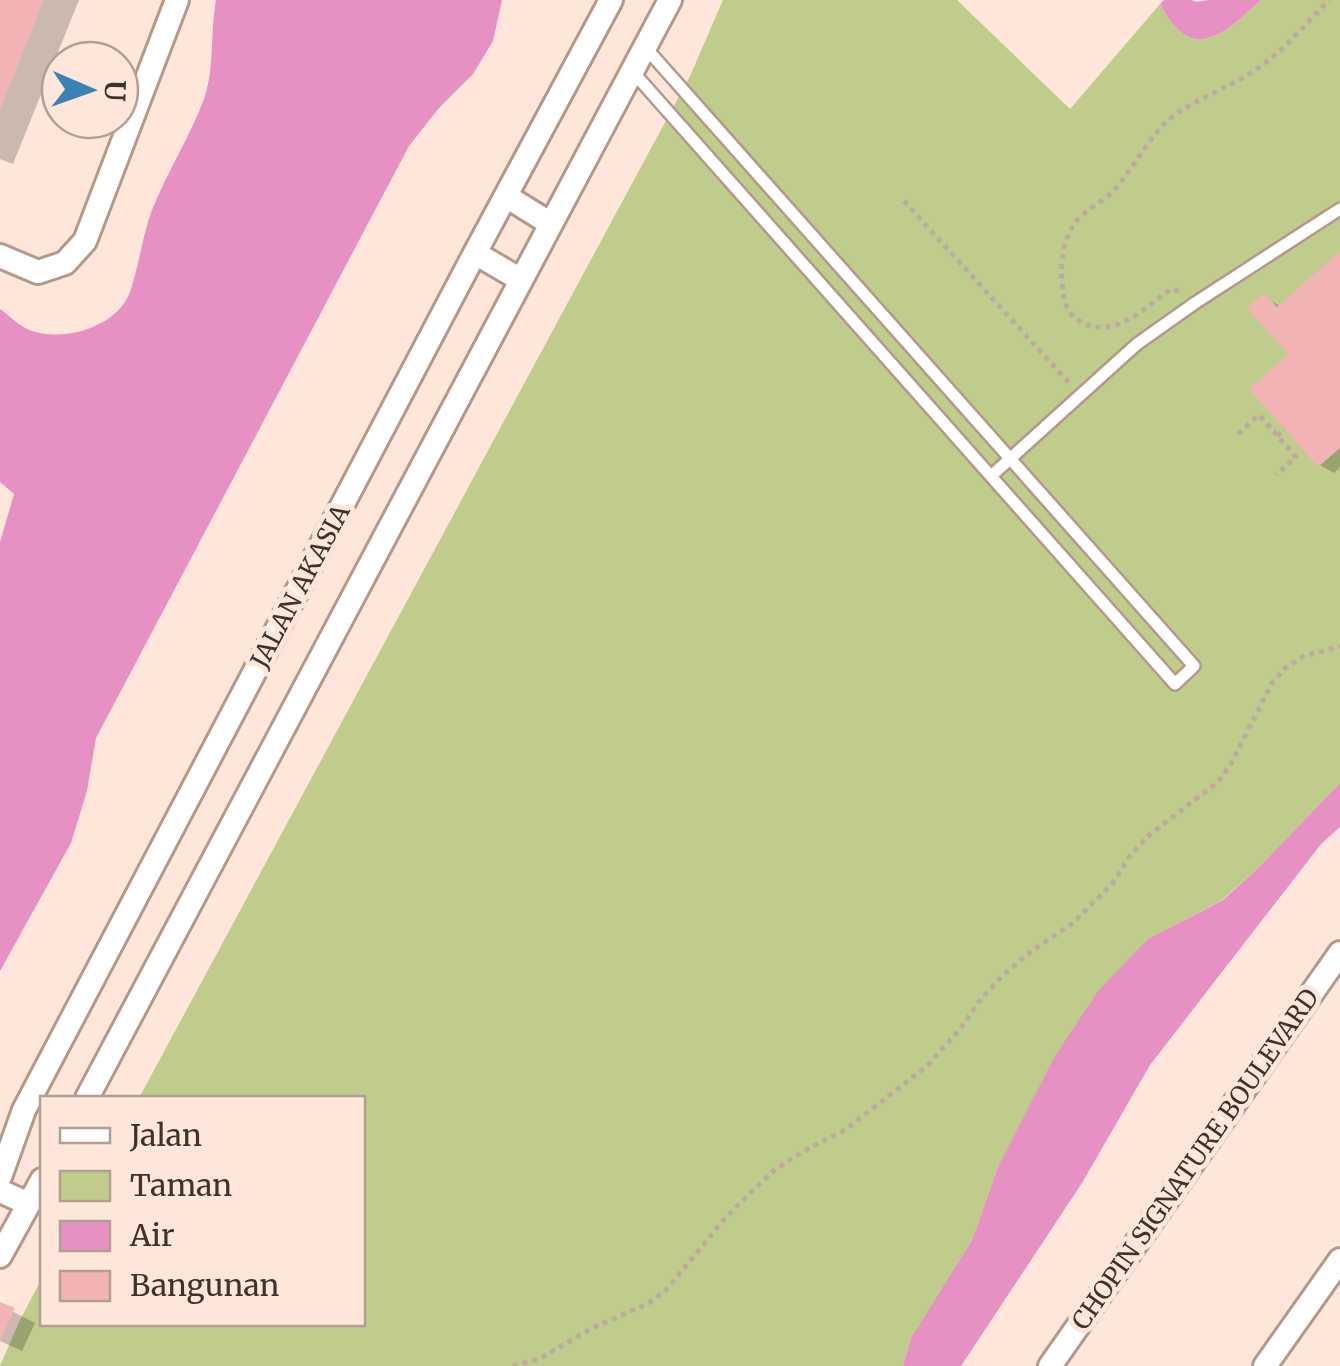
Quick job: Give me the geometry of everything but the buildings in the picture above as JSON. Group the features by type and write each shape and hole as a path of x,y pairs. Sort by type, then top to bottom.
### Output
{"street":[{"path":"0,256 38,272 64,263 85,241 177,0"},
{"name":"JALAN AKASIA","path":"0,1177 24,1110 611,0"},
{"name":"JALAN AKASIA","path":"88,1096 670,0"},
{"path":"506,196 551,224"},
{"path":"475,252 521,280"},
{"name":"CHOPIN SIGNATURE BOULEVARD","path":"1050,1366 1340,953"},
{"path":"2,1248 40,1184"},
{"path":"0,1190 29,1204"},
{"path":"1265,1366 1340,1260"}],"lane":[{"path":"632,71 1175,684 1194,666 645,47"},
{"path":"990,476 1137,344 1340,209"}],"path":[{"path":"1195,303 1184,292 1171,289 1128,320 1111,327 1094,328 1079,322 1066,307 1062,285 1063,250 1073,226 1112,192 1173,116 1259,68 1329,0"},
{"path":"904,201 1080,395"},
{"path":"1238,434 1259,415 1296,457 1276,475"},
{"path":"1277,436 1285,429"},
{"path":"514,1366 540,1358 590,1329 649,1303 666,1290 726,1217 773,1171 844,1130 927,1066 1002,976 1073,923 1113,883 1148,836 1218,782 1284,668 1304,656 1340,646"}],"green space":[{"path":"723,0 957,0 1070,109 1160,4 1172,23 1196,39 1221,33 1261,0 1340,0 1340,783 1222,900 1149,939 998,1167 972,1240 913,1337 903,1366 0,1366 40,1282 40,1326 365,1326 365,1096 140,1096 690,76"}],"water":[{"path":"216,0 502,0 493,41 473,74 409,146 96,738 87,791 71,843 0,971 0,542 14,494 0,482 0,309 28,329 59,334 102,323 123,304 130,292 152,210 204,99 210,75"},
{"path":"1164,0 1261,0 1221,33 1196,39 1172,23 1160,4"},
{"path":"1340,783 1340,827 1321,844 1150,1065 1082,1183 961,1366 903,1366 912,1337 972,1240 998,1167 1055,1056 1098,991 1148,939 1223,900"}]}
